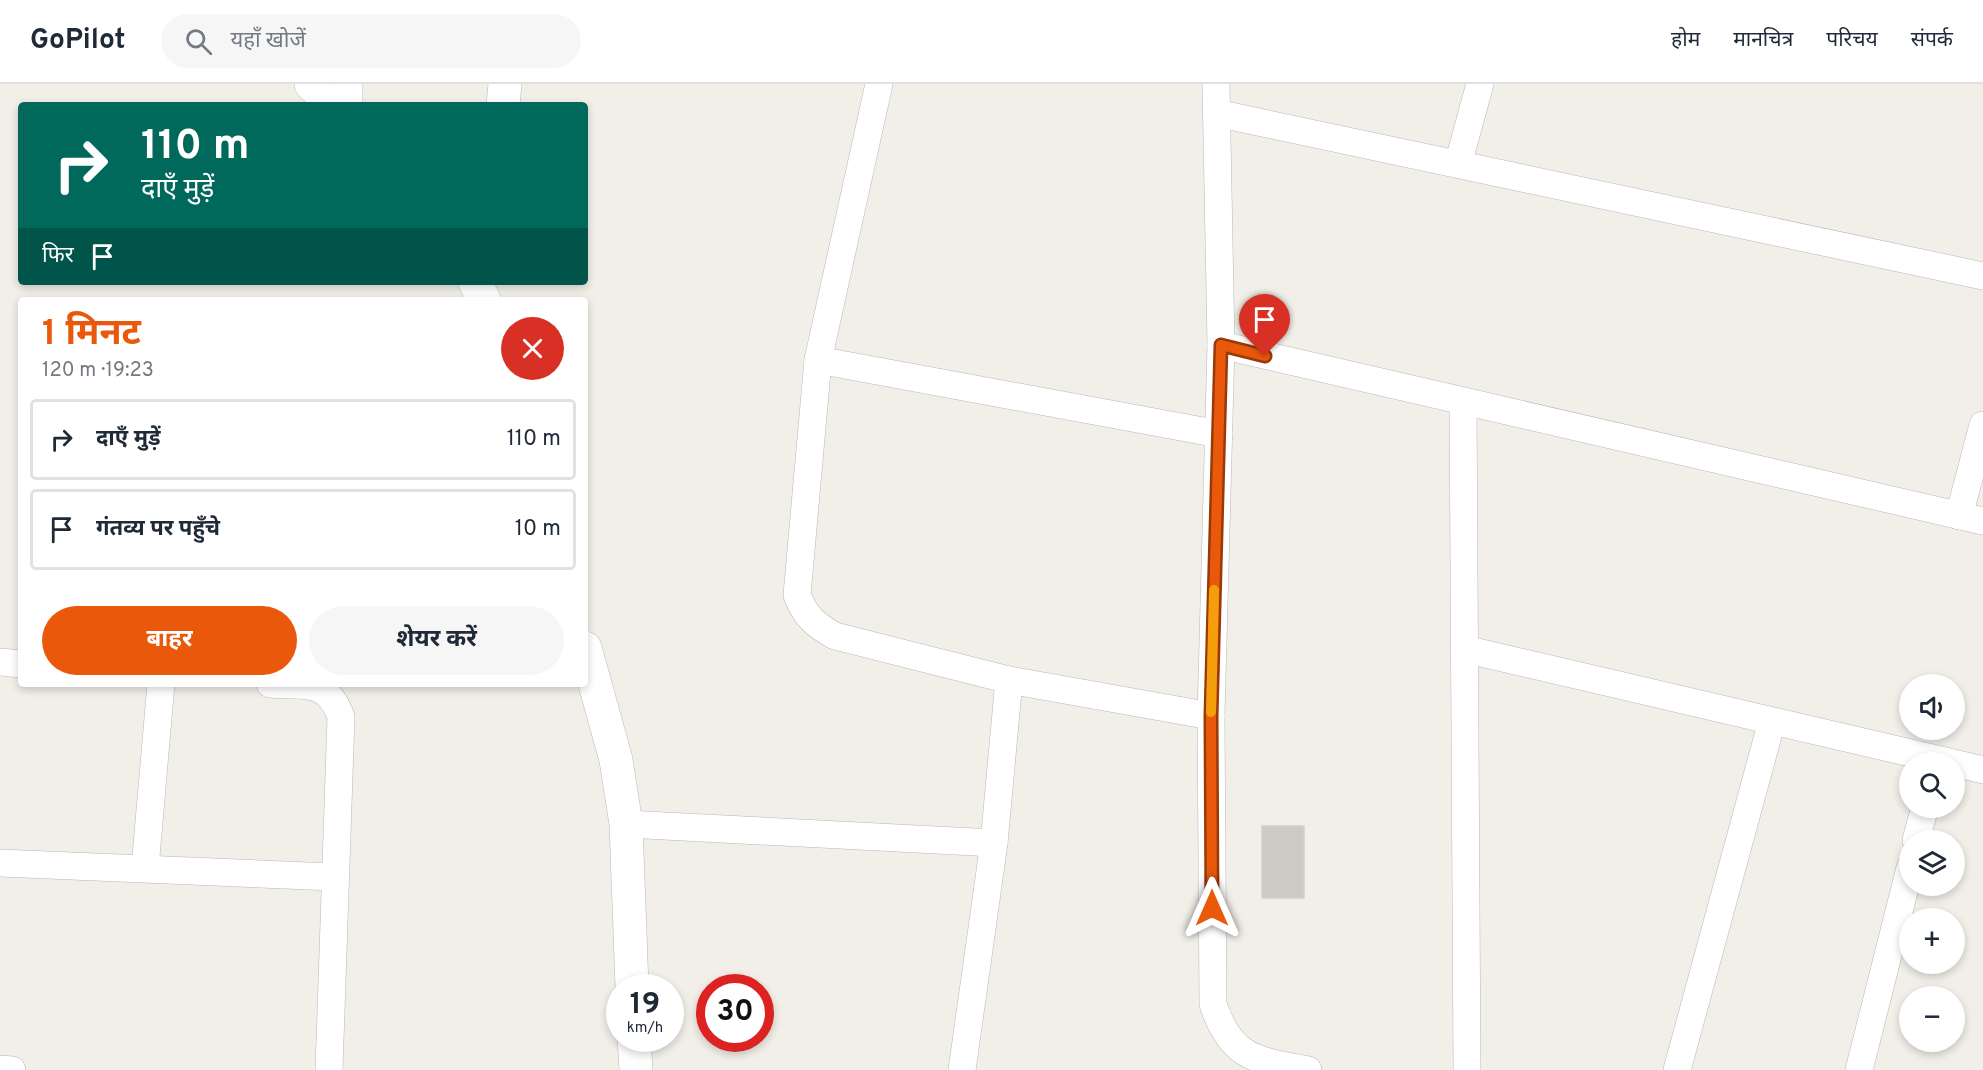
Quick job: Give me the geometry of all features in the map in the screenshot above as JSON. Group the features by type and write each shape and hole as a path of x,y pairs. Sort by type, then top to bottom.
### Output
{"street":[{"path":"311,84 330,102"},
{"path":"349,84 349,102"},
{"path":"503,102 505,84"},
{"path":"879,84 818,360 797,595 804,613 817,627 835,636 1009,680 1211,716"},
{"path":"1216,84 1221,345 1211,716 1213,1004 1220,1026 1245,1054 1308,1070"},
{"path":"1458,164 1480,84"},
{"path":"1216,113 1983,276"},
{"path":"1221,345 1971,518 1983,425"},
{"path":"818,360 1219,434"},
{"path":"1463,401 1467,1070"},
{"path":"1464,649 1902,752"},
{"path":"588,659 616,760 626,824 632,974"},
{"path":"0,662 18,664"},
{"path":"962,1070 994,843 1009,680"},
{"path":"146,868 161,687"},
{"path":"317,687 335,700 341,717 329,1070"},
{"path":"1677,1070 1772,721"},
{"path":"1965,766 1983,770"},
{"path":"626,824 994,843"},
{"path":"0,863 334,877"},
{"path":"1859,1070 1903,896"},
{"path":"635,1052 636,1070"},
{"path":"0,1069 12,1070"}],"building":[{"path":"1262,826 1304,826 1304,898 1262,898"}],"slow traffic":[{"path":"1211,712 1214,590"}],"route":[{"path":"1212,908 1211,716 1221,345 1265,356"}]}
